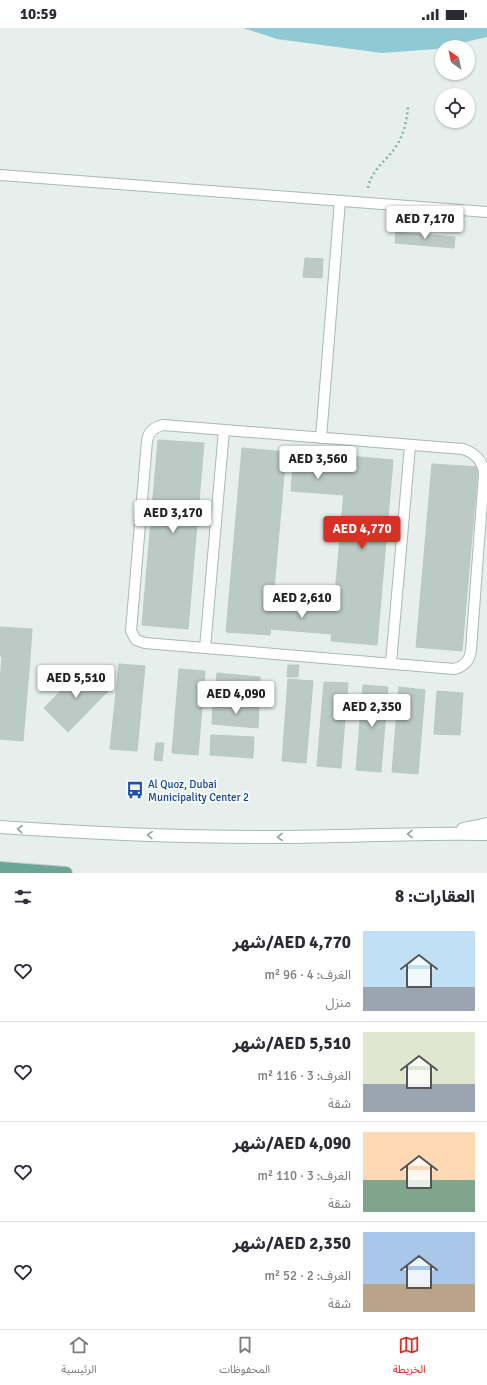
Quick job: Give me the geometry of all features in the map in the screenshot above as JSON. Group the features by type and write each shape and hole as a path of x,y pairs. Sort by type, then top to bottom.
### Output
{"main road":[{"path":"449,833 487,824"},
{"path":"0,827 84,833 262,837 449,833 487,834"},
{"path":"0,868 66,873"}],"lane":[{"path":"0,175 487,212"},
{"path":"321,438 340,201"},
{"path":"163,425 224,430 410,446 463,449 478,458 484,468 471,650 469,658 463,666 454,669 205,648 140,642 136,640 131,631 146,441 150,432 163,425"},
{"path":"205,648 224,430"},
{"path":"391,663 410,446"}],"path":[{"path":"367,203 369,183 377,167 396,146 403,134 407,120 408,107"}],"water":[{"path":"243,28 487,28 487,37 474,40 435,40 435,49 382,53 277,39"}],"building":[{"path":"396,232 455,237 454,248 395,243"},
{"path":"305,258 323,259 322,278 303,277"},
{"path":"158,440 204,443 188,629 142,625"},
{"path":"242,448 286,452 270,635 226,632"},
{"path":"347,456 393,460 377,645 331,641"},
{"path":"432,464 478,467 462,651 416,647"},
{"path":"293,466 346,470 344,495 291,491"},
{"path":"273,604 334,609 332,634 271,629"},
{"path":"0,627 32,629 30,658 0,656"},
{"path":"2,656 30,658 23,741 0,739 0,682"},
{"path":"119,664 145,666 137,751 110,749"},
{"path":"288,665 299,665 298,677 287,677"},
{"path":"85,666 109,690 68,732 44,708"},
{"path":"179,669 205,671 198,755 172,753"},
{"path":"217,673 260,677 258,698 215,694"},
{"path":"288,679 313,681 306,763 282,761"},
{"path":"324,682 348,683 341,768 317,766"},
{"path":"363,685 388,687 381,772 356,770"},
{"path":"399,687 425,690 418,774 392,772"},
{"path":"437,691 463,693 460,735 434,734"},
{"path":"213,703 259,706 258,728 212,724"},
{"path":"211,735 254,737 253,758 210,755"},
{"path":"156,743 164,743 162,761 154,760"}],"place":[{"name":"Al Quoz, Dubai Municipality Center 2","path":"135,790"}]}
